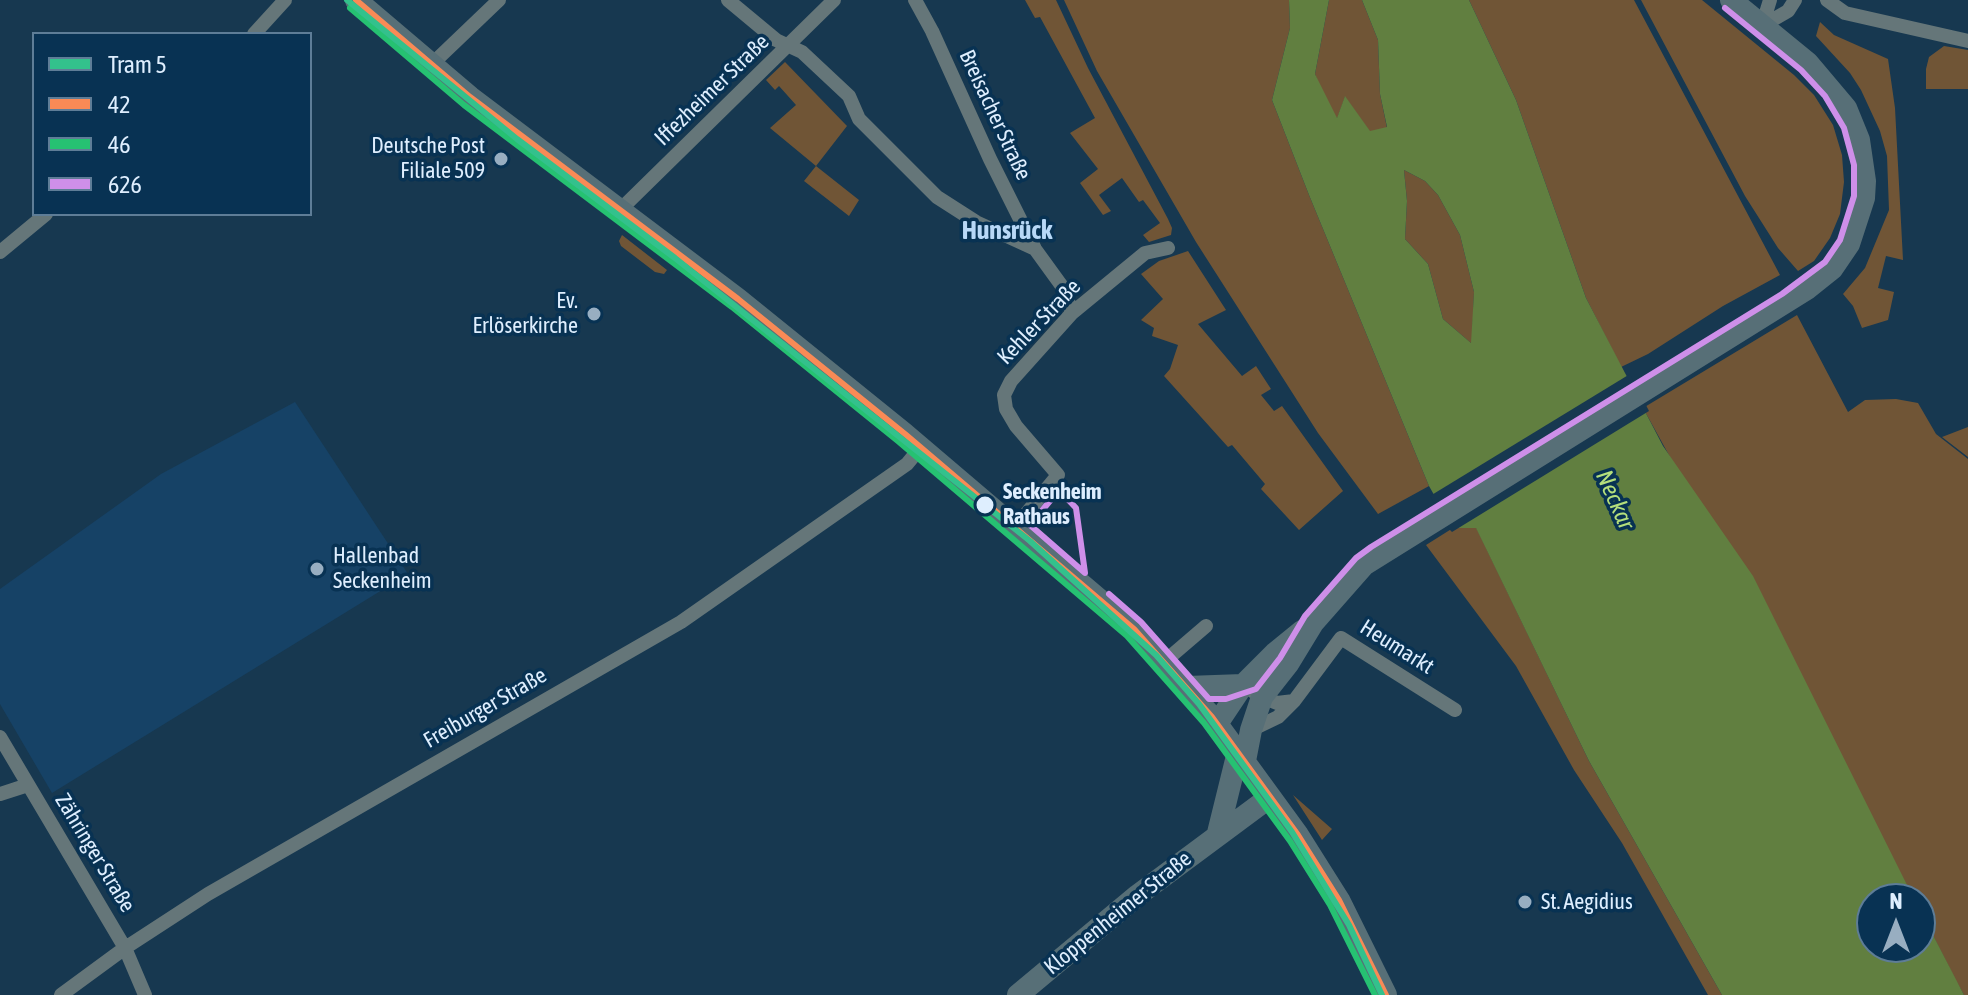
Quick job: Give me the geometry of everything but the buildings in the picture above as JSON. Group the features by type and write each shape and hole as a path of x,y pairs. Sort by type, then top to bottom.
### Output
{"main road":[{"path":"356,0 512,130 738,299 1016,526 1134,629 1187,687 1270,797 1339,900 1386,995"},
{"path":"1211,717 1252,691 1275,653 1313,623 1364,565 1377,555 1788,302 1832,269 1849,244 1864,198 1864,164 1853,124 1833,90 1808,63 1731,0"},
{"path":"1187,687 1252,691"},
{"path":"1218,833 1251,730 1252,691"},
{"name":"Kloppenheimer Straße","path":"1018,995 1138,895 1270,797"}],"street":[{"path":"256,32 285,0"},
{"path":"431,65 499,0"},
{"path":"728,0 776,40 802,52 849,96 859,119 937,197 976,222 1035,249"},
{"name":"Iffezheimer Straße","path":"620,210 834,0"},
{"name":"Breisacher Straße","path":"915,0 1035,249 1064,289 1072,313"},
{"path":"1762,26 1770,0"},
{"path":"1762,26 1788,11 1795,0"},
{"path":"1827,0 1845,13 1968,41"},
{"path":"0,252 44,216"},
{"name":"Kehler Straße","path":"1016,526 1058,475 1016,426 1006,409 1004,395 1011,381 1072,313 1145,253 1168,248"},
{"name":"Freiburger Straße","path":"61,995 125,948 208,894 681,622 907,464 921,447"},
{"path":"1164,662 1206,626"},
{"name":"Heumarkt","path":"1251,730 1278,717 1294,701 1341,638 1455,710"},
{"path":"1252,691 1277,703 1294,701"},
{"name":"Zähringer Straße","path":"0,737 125,948 145,995"},
{"path":"0,794 28,785"}],"shaded area":[{"path":"1025,0 1056,0 1088,68 1168,219 1171,235 1149,242 1143,235 1160,223 1143,200 1139,202 1122,178 1099,195 1111,211 1103,215 1080,183 1098,169 1070,133 1095,118 1040,17 1035,18"},
{"path":"1064,0 1289,0 1290,28 1272,100 1429,486 1378,514 1318,433 1196,242 1097,71"},
{"path":"1329,0 1362,0 1378,40 1380,94 1387,128 1370,132 1345,97 1337,119 1323,96 1315,74"},
{"path":"1469,0 1634,0 1780,275 1621,367 1586,298 1516,100"},
{"path":"1641,0 1702,0 1794,75 1814,95 1833,125 1842,155 1844,182 1840,214 1830,238 1814,261 1798,271 1778,248 1745,196"},
{"path":"1820,22 1834,35 1888,59 1895,108 1903,260 1886,256 1878,288 1894,292 1888,320 1862,328 1853,306 1843,294 1865,268 1889,210 1887,156 1880,131 1861,90 1850,73 1816,36"},
{"path":"1944,46 1968,50 1968,89 1926,89 1929,57"},
{"path":"785,62 847,126 816,166 770,128 796,105 779,86 775,90 766,80"},
{"path":"816,166 859,200 849,216 804,181"},
{"path":"1404,170 1425,181 1438,195 1460,235 1474,292 1472,344 1443,319 1428,264 1405,239 1407,201"},
{"path":"622,235 667,270 664,274 655,272 621,246 619,241"},
{"path":"1188,251 1226,310 1198,324 1242,376 1256,366 1271,389 1261,395 1274,411 1282,406 1343,491 1299,530 1261,489 1265,484 1232,445 1228,447 1164,376 1170,369 1178,345 1152,336 1154,328 1141,320 1163,299 1141,274 1159,261"},
{"path":"1797,315 1848,412 1865,400 1896,399 1918,403 1936,434 1968,459 1968,995 1964,995 1936,942 1936,883 1905,883 1643,408"},
{"path":"295,402 408,574 52,793 0,704 0,589 161,474"},
{"path":"1968,427 1968,457 1942,437"},
{"path":"1476,527 1589,761 1722,995 1708,995 1516,666 1426,545 1453,528"},
{"path":"1293,795 1332,829 1322,840"}],"water":[{"name":"Neckar","path":"1289,0 1329,0 1315,74 1337,118 1345,96 1370,131 1387,127 1380,94 1378,40 1362,0 1469,0 1516,100 1586,298 1663,446 1753,576 1906,883 1856,883 1856,963 1936,963 1936,941 1964,995 1722,995 1589,761 1476,528 1453,528 1429,486 1272,100 1290,28","holes":["1404,170 1425,181 1438,195 1460,235 1474,292 1471,343 1443,319 1428,264 1405,239 1407,201"]}],"pier":[{"path":"1630,374 1649,411 1452,532 1450,530 1430,496"}],"tram line":[{"name":"5","path":"347,0 517,139 675,258 1030,541 1156,655 1199,704 1292,832 1349,925 1382,995"}],"transit line":[{"name":"42","path":"356,0 470,97 738,299 905,434 1134,629 1212,717 1298,835 1339,900 1386,995"},
{"name":"46","path":"350,8 464,105 732,307 899,442 1127,636 1204,723 1290,841 1330,905 1375,995"},
{"name":"626","path":"1109,594 1141,622 1209,699 1226,699 1256,689 1280,658 1305,616 1356,558 1782,294 1825,262 1840,240 1854,196 1854,165 1844,128 1825,96 1801,70 1725,8"},
{"name":"626","path":"1059,490 1076,508 1085,573 1030,525 1059,490"}],"place":[{"name":"Deutsche Post Filiale 509","path":"501,159"},
{"name":"Ev. Erlöserkirche","path":"594,314"},
{"name":"Seckenheim Rathaus","path":"985,505"},
{"name":"Hallenbad Seckenheim","path":"317,569"},
{"name":"St. Aegidius","path":"1525,902"}],"district":[{"name":"Hunsrück","path":"1007,231"}]}
